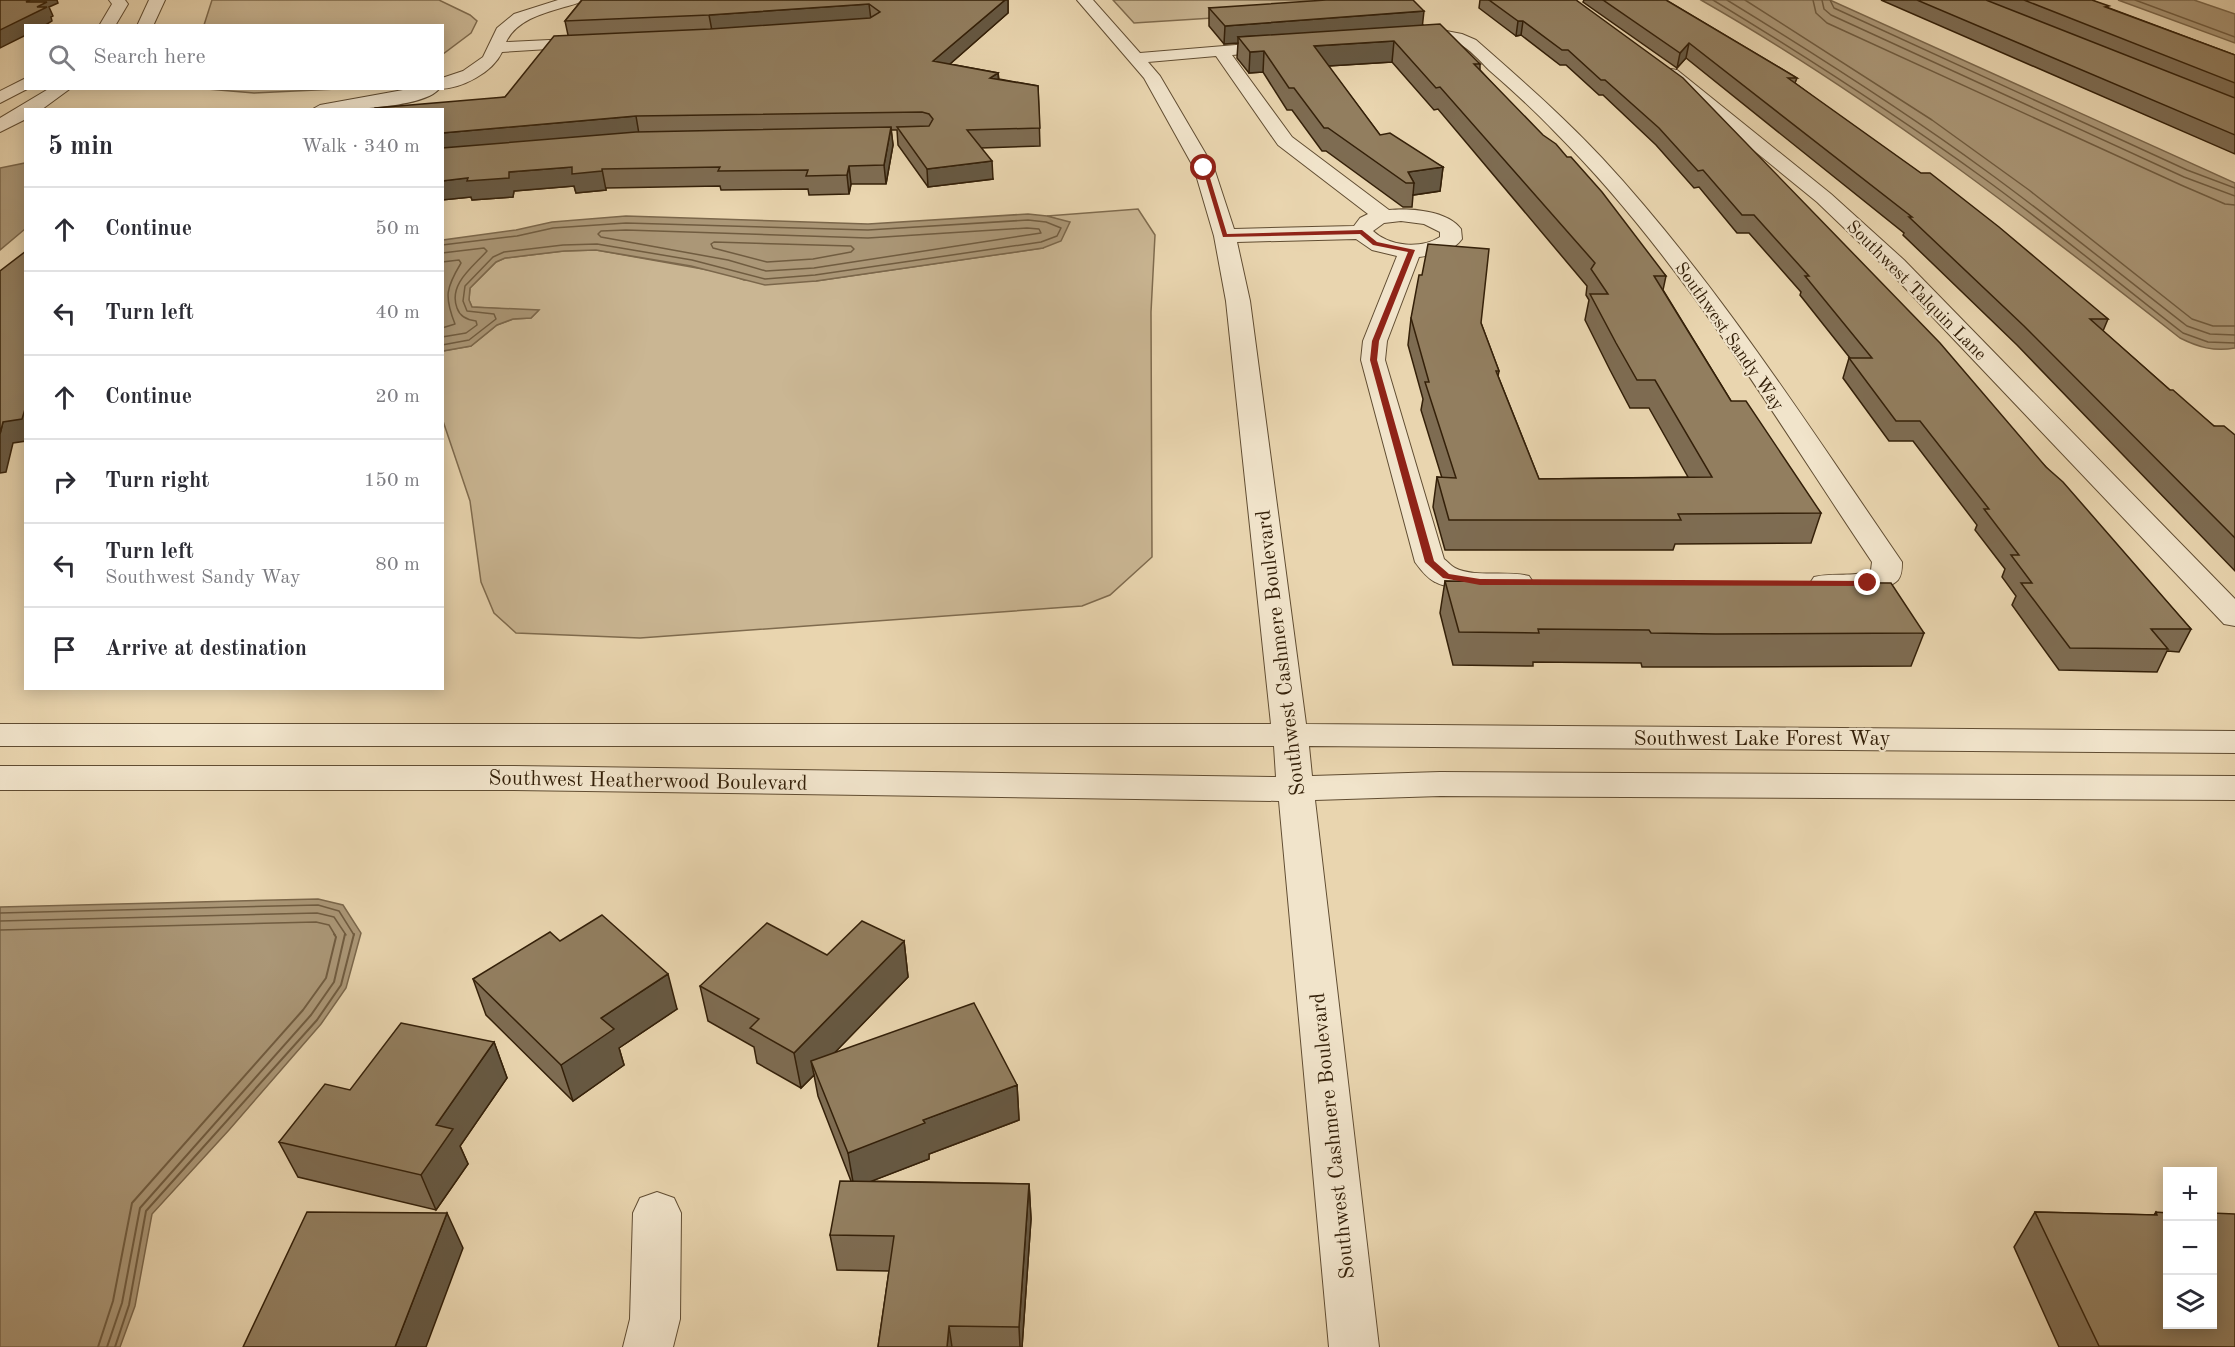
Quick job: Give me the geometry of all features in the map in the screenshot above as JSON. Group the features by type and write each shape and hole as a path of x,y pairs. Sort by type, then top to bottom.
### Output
{"street":[{"path":"108,24 120,4 117,0"},
{"path":"146,24 157,0"},
{"path":"444,83 469,75 489,60 503,31 520,17 573,0"},
{"name":"Southwest Cashmere Boulevard","path":"1085,0 1151,76 1204,168 1225,236 1238,301 1296,789 1354,1347"},
{"name":"Southwest Sandy Way","path":"1389,38 1442,35 1460,38 1470,43 1552,119 1610,178 1686,271 1887,562 1886,575 1868,583 1797,583"},
{"path":"496,46 604,42"},
{"path":"1136,57 1307,45"},
{"path":"1221,51 1285,141 1384,216"},
{"name":"Southwest Talquin Lane","path":"1654,61 1824,198 1896,265 2235,617"},
{"path":"0,98 24,84"},
{"path":"30,108 60,90"},
{"path":"333,108 410,96 426,90"},
{"path":"0,128 24,112"},
{"path":"0,128 24,128"},
{"path":"1401,215 1432,220 1442,224 1452,233 1451,239 1436,248 1412,250 1375,243 1366,238 1362,232 1363,226 1384,216 1401,215"},
{"path":"1225,236 1362,232"},
{"path":"1412,250 1376,341 1373,360 1430,562 1446,576 1480,582 1539,582"},
{"name":"Southwest Heatherwood Boulevard","path":"0,735 1290,735"},
{"name":"Southwest Lake Forest Way","path":"1290,735 2235,742"},
{"path":"1886,739 1911,753 1922,763 1929,777 1928,787"},
{"name":"Southwest Heatherwood Boulevard","path":"0,778 514,778 1296,789"},
{"path":"1296,789 1440,784 2235,788"},
{"path":"648,1347 655,1319 657,1213"}],"shaded area":[{"path":"212,0 439,0 470,15 477,21 471,33 444,53 444,24 204,24"},
{"path":"1113,0 1384,0 1213,18 1134,23"},
{"path":"219,90 316,90 254,93"},
{"path":"1138,209 1155,235 1151,312 1152,557 1110,595 1082,606 640,638 516,633 494,613 481,582 470,501 444,424 444,351 471,346 497,325 513,319 531,318 538,311 472,307 469,300 470,288 496,262 505,258 564,251 596,250 725,273 744,280 816,281 1043,248 1069,223 1047,216"}],"water":[{"path":"1701,0 1830,0 2235,183 2235,348 2206,348 2180,338 2006,203 1887,118 1764,37"},
{"path":"2118,0 2194,0 2235,14 2235,43"},
{"path":"24,163 24,230 0,250 0,168"},
{"path":"1028,214 1070,222 1061,241 1043,248 816,281 765,285 691,266 596,250 564,251 505,258 496,262 470,288 469,300 472,307 539,310 531,318 513,319 497,325 471,346 444,351 444,240 516,230 552,222 626,216 868,224"},
{"path":"318,899 343,905 361,933 346,988 321,1024 152,1214 135,1306 120,1347 0,1347 0,907"}],"building":[{"path":"0,0 47,2 37,7 47,7 0,30"},
{"path":"582,0 1005,0 933,61 998,73 990,78 1038,86 1040,128 967,130 992,161 927,169 897,127 929,126 933,119 929,114 922,112 636,116 444,133 444,108 375,108 505,97 554,36 710,29 870,18 880,12 869,4 709,15 565,21"},
{"path":"1326,0 1413,0 1424,11 1225,26 1209,8"},
{"path":"1489,0 1576,0 1683,78 1940,343 2046,467 2063,482 2191,629 2151,629 2168,649 2070,648 2021,583 2032,583 2011,555 2019,555 1984,509 1989,509 1920,421 1896,421 1849,358 1872,358 1805,276 1809,276 1754,215 1742,215 1703,170 1698,171 1659,128 1605,80 1601,80 1568,50 1562,50 1523,21 1518,21"},
{"path":"1603,0 1666,0 1797,78 1788,78 1921,173 1930,173 1999,227 2108,319 2090,319 2214,426 2224,426 2235,435 2235,538 2024,326 1909,217 1912,217 1689,43 1680,53"},
{"path":"1917,0 1986,0 2235,98 2235,135"},
{"path":"2024,0 2092,0 2109,6 2105,7 2235,55 2235,83"},
{"path":"1440,24 1480,64 1474,64 1543,135 1556,144 1567,157 1571,157 1602,192 1666,276 1654,276 1731,401 1746,401 1821,513 1678,514 1681,520 1449,520 1437,477 1456,478 1425,382 1429,382 1411,318 1419,275 1422,275 1428,244 1489,249 1481,323 1499,371 1496,371 1539,479 1712,477 1655,380 1637,380 1616,343 1590,294 1608,294 1591,269 1595,263 1440,87 1436,88 1394,41 1314,46 1380,135 1390,133 1443,167 1408,172 1414,183 1406,183 1328,128 1324,128 1294,88 1289,88 1264,51 1250,52 1238,37"},
{"path":"891,127 884,165 849,166 847,175 806,176 808,170 718,171 720,167 602,169 602,171 572,174 572,167 509,172 509,178 444,181 444,148 636,132"},
{"path":"24,253 24,412 22,419 3,422 0,434 0,271"},
{"path":"1445,581 1891,583 1924,633 1716,634 1651,633 1649,630 1538,629 1539,633 1459,632"},
{"path":"602,915 668,974 601,1018 614,1029 561,1065 473,979 550,932 560,941"},
{"path":"862,921 904,941 794,1053 750,1028 759,1019 700,986 767,923 827,955"},
{"path":"974,1003 1017,1085 923,1120 925,1123 848,1153 811,1061"},
{"path":"401,1023 494,1042 436,1125 453,1129 421,1175 279,1142 325,1084 350,1090"},
{"path":"840,1181 1029,1184 1019,1327 949,1326 947,1347 878,1347 894,1236 830,1235"},
{"path":"307,1212 447,1213 395,1347 243,1347"},
{"path":"2035,1212 2157,1215 2156,1212 2163,1213 2163,1329 2217,1329 2217,1213 2235,1214 2235,1347 2099,1346"}],"route":[{"path":"1204,168 1225,236 1362,232 1366,238 1388,248 1412,250 1376,341 1373,360 1430,562 1446,576 1480,582 1868,583"}]}
